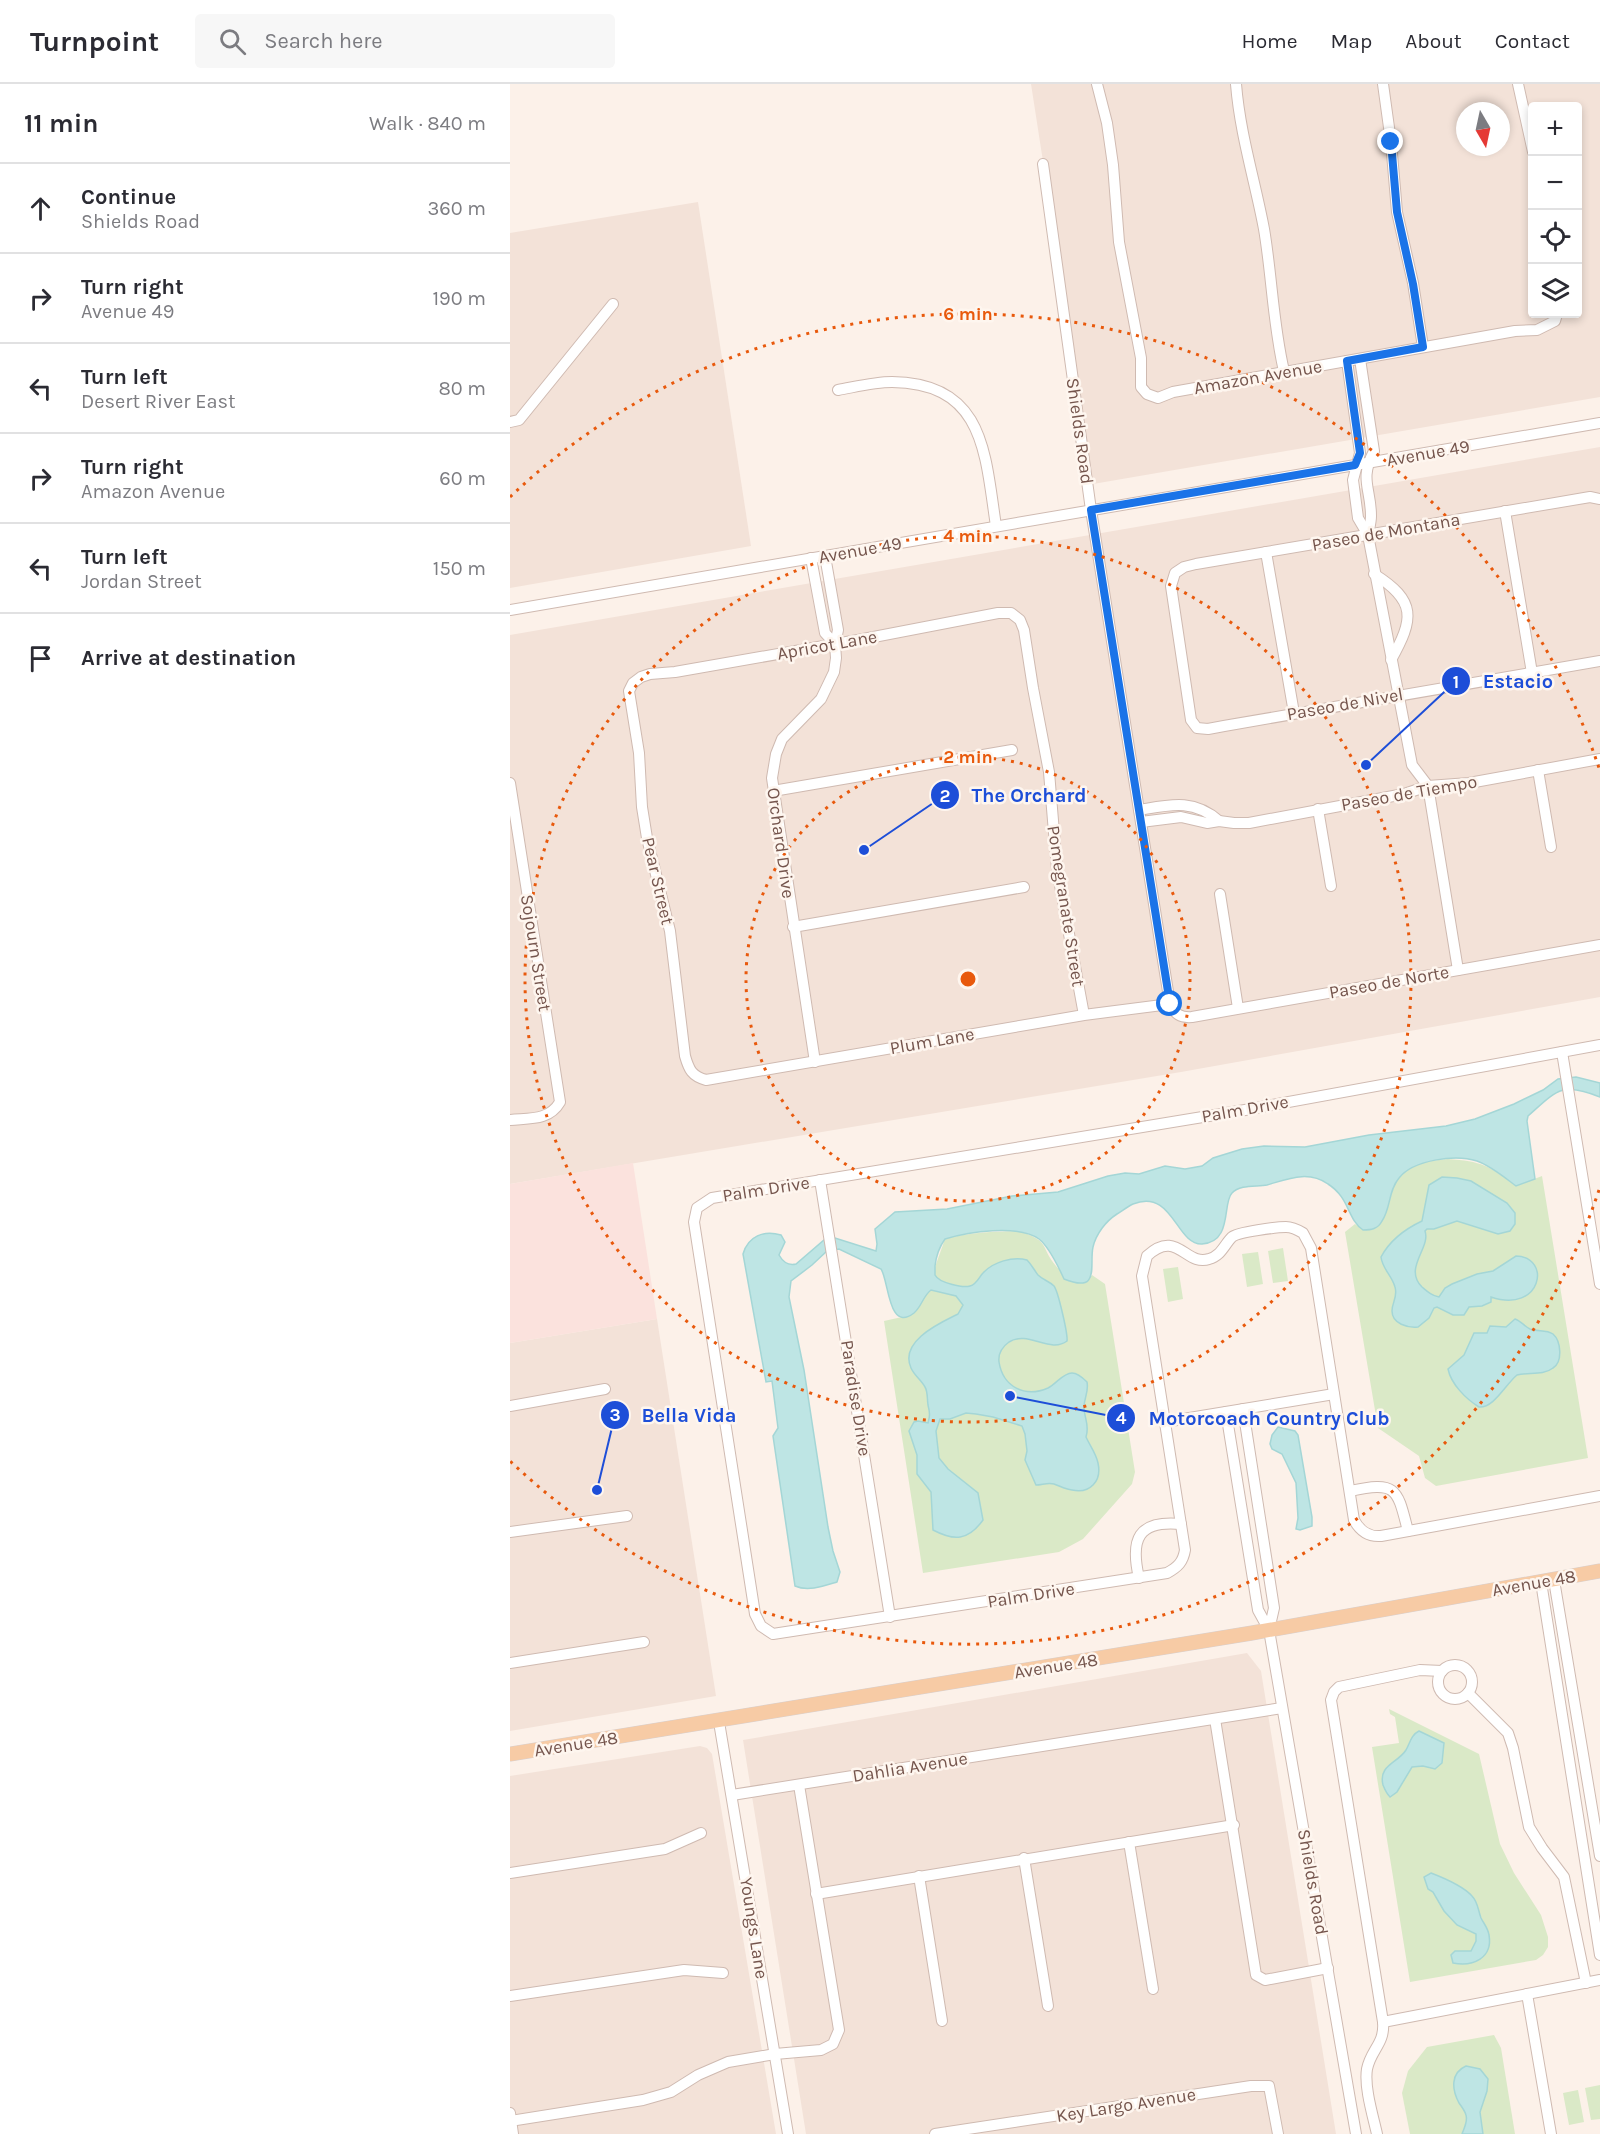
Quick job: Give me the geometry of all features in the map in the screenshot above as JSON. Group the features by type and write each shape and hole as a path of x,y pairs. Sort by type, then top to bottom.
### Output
{"main road":[{"name":"Avenue 48","path":"510,1754 719,1722 1269,1630 1600,1571"}],"street":[{"name":"Amazon Avenue","path":"1097,84 1107,123 1119,242 1141,358 1141,387 1147,394 1158,398 1173,392 1284,371 1537,330 1555,321 1556,318"},
{"path":"1236,84 1244,140 1263,225 1284,371"},
{"path":"1383,84 1397,212 1413,284 1423,347"},
{"path":"1518,84 1528,129"},
{"name":"Shields Road","path":"1043,164 1091,510 1170,1004 1178,1016"},
{"path":"514,421 613,304"},
{"path":"1360,359 1374,451 1368,463 1365,480 1371,516 1368,535 1374,574 1412,765 1428,786 1458,970"},
{"path":"1347,361 1360,453 1355,465 1353,480 1358,518 1368,535"},
{"path":"838,390 890,382 927,385 955,400 971,419 984,447 996,526"},
{"name":"Avenue 49","path":"510,610 1600,423"},
{"name":"Paseo de Montana","path":"1197,728 1191,720 1172,595 1174,573 1190,566 1505,511 1590,497 1600,500"},
{"path":"1505,511 1532,673"},
{"path":"1266,552 1294,713"},
{"name":"Orchard Drive","path":"815,1062 772,791 773,767 782,739 821,699 831,682 838,630 825,556"},
{"path":"811,558 825,633 835,644"},
{"path":"1374,574 1399,591 1406,610 1406,632 1391,660"},
{"name":"Apricot Lane","path":"633,683 650,674 675,672 835,644 998,613 1011,613 1020,620"},
{"name":"Pomegranate Street","path":"1020,620 1024,630 1047,761 1057,869 1084,1015"},
{"name":"Paseo de Nivel","path":"1197,728 1208,729 1600,661"},
{"name":"Pear Street","path":"633,683 629,692 639,753 642,807 647,838 672,941 685,1056 688,1069 695,1077"},
{"path":"772,791 1012,750"},
{"name":"Paseo de Tiempo","path":"1139,810 1173,804 1185,805 1204,810 1219,820 1249,823 1404,794 1428,786 1469,783 1600,759"},
{"path":"1538,770 1551,847"},
{"name":"Sojourn Street","path":"510,783 513,826 560,1102 555,1111 545,1116 510,1120"},
{"path":"1318,809 1331,885"},
{"name":"Paseo de Tiempo","path":"1141,822 1181,817 1207,823 1219,820"},
{"path":"793,927 1024,887"},
{"path":"1220,894 1238,1008"},
{"name":"Paseo de Norte","path":"1178,1016 1192,1017 1600,945"},
{"name":"Plum Lane","path":"695,1077 706,1080 1084,1015 1170,1004"},
{"name":"Palm Drive","path":"1600,1045 1245,1110 712,1198 697,1208 694,1222 755,1614 761,1626 773,1634 1139,1578 1167,1573 1180,1565 1185,1550 1142,1276 1143,1264 1153,1250 1170,1246 1179,1248 1196,1260 1208,1260 1222,1252 1237,1234 1287,1227 1303,1233 1311,1248 1354,1520 1362,1530 1375,1536 1600,1496"},
{"path":"1562,1052 1600,1284"},
{"name":"Paradise Drive","path":"820,1180 890,1617"},
{"path":"510,1406 605,1389"},
{"path":"1165,1422 1335,1394"},
{"name":"Shields Road","path":"1243,1409 1274,1608 1269,1630"},
{"name":"Shields Road","path":"1226,1412 1258,1610 1269,1630 1356,2134"},
{"path":"1350,1491 1382,1486 1393,1491 1401,1502 1408,1531"},
{"path":"510,1532 627,1516"},
{"path":"1139,1578 1135,1551 1142,1532 1158,1524 1181,1524"},
{"path":"1547,1581 1600,1856"},
{"path":"1547,1581 1600,1955"},
{"path":"510,1663 644,1642"},
{"path":"1377,2134 1366,2078 1371,2057 1384,2034 1383,2022 1331,1700 1334,1692 1340,1687 1420,1670 1442,1671 1451,1665 1462,1666 1466,1669 1472,1678 1471,1689 1458,1699 1452,1699 1442,1693 1438,1682 1442,1671"},
{"path":"1468,1693 1508,1733 1529,1827 1564,1877 1586,1983"},
{"name":"Dahlia Avenue","path":"732,1795 1282,1708"},
{"path":"1215,1719 1234,1825 1256,1975 1265,1980 1328,1968"},
{"name":"Youngs Lane","path":"719,1722 788,2134"},
{"path":"513,2134 510,2118 658,2096 671,2092 728,2062 821,2050 833,2043 838,2030 799,1785"},
{"path":"816,1893 1234,1825"},
{"path":"510,1873 664,1849 678,1845 701,1833"},
{"path":"1129,1842 1152,1989"},
{"path":"1024,1858 1048,2006"},
{"path":"919,1876 942,2021"},
{"path":"510,1996 684,1970 723,1973"},
{"path":"1383,2022 1600,1980"},
{"path":"1527,1994 1551,2134"},
{"name":"Key Largo Avenue","path":"935,2134 1251,2086 1269,2086 1278,2134"}],"shaded area":[{"path":"1031,84 1600,84 1600,397 1093,484"},
{"path":"698,202 751,546 510,588 510,233"},
{"path":"1600,447 1600,997 1181,1072 510,1184 510,635"},
{"path":"633,1163 657,1319 510,1343 510,1184"},
{"path":"657,1319 716,1696 510,1731 510,1343"},
{"path":"1247,1653 1261,1671 1336,2134 806,2134 743,1740"},
{"path":"700,1746 707,1748 712,1754 776,2134 514,2134 510,2108 510,1776"}],"green space":[{"path":"1448,1159 1469,1161 1485,1166 1516,1186 1542,1176 1588,1458 1436,1486 1425,1478 1419,1456 1378,1428 1345,1232 1355,1224 1366,1229 1374,1229 1380,1224 1395,1184 1405,1171 1422,1163"},
{"path":"1019,1231 1040,1241 1056,1266 1062,1271 1087,1281 1092,1275 1105,1284 1135,1472 1132,1484 1083,1539 1059,1552 923,1573 884,1321 911,1315 935,1275 935,1267 945,1239 972,1234"},
{"path":"1283,1248 1288,1281 1273,1283 1268,1251"},
{"path":"1258,1252 1263,1284 1247,1287 1242,1254"},
{"path":"1178,1267 1183,1299 1168,1302 1163,1269"},
{"path":"1389,1709 1479,1754 1500,1844 1514,1873 1541,1915 1548,1937 1548,1947 1536,1960 1410,1982 1372,1747 1399,1743 1395,1717 1390,1714"},
{"path":"1494,2035 1501,2048 1515,2134 1410,2134 1402,2093 1408,2071 1427,2047"},
{"path":"1600,2085 1600,2119 1591,2120 1585,2088"},
{"path":"1578,2090 1584,2122 1569,2125 1563,2093"}],"water":[{"path":"1576,1077 1600,1083 1600,1097 1577,1090 1560,1091 1528,1116 1535,1179 1516,1186 1487,1166 1468,1159 1435,1160 1424,1163 1405,1172 1399,1178 1393,1188 1385,1216 1378,1226 1371,1229 1363,1230 1358,1225 1341,1196 1328,1184 1313,1177 1298,1177 1235,1190 1229,1198 1225,1222 1218,1237 1212,1242 1202,1244 1193,1242 1186,1236 1166,1210 1157,1204 1146,1201 1133,1204 1113,1217 1099,1233 1093,1247 1091,1275 1084,1283 1064,1279 1046,1247 1030,1234 993,1231 945,1239 937,1255 935,1275 946,1283 970,1286 992,1266 1010,1259 1022,1259 1027,1260 1038,1275 1054,1286 1067,1341 1053,1345 1024,1339 1009,1342 1002,1348 999,1356 1001,1371 1010,1384 1023,1391 1031,1392 1048,1388 1072,1373 1087,1382 1084,1407 1086,1437 1096,1456 1099,1469 1096,1481 1084,1490 1069,1490 1052,1483 1036,1485 1025,1460 1027,1451 1022,1426 993,1417 966,1413 950,1419 940,1419 936,1431 939,1458 948,1469 978,1493 983,1520 972,1532 960,1537 948,1536 933,1530 931,1492 917,1474 917,1455 909,1431 914,1422 928,1423 930,1414 926,1389 912,1371 909,1358 911,1349 923,1334 958,1314 963,1305 956,1296 931,1290 914,1313 905,1317 899,1316 894,1311 881,1269 839,1249 827,1251 791,1281 789,1297 804,1370 828,1527 840,1572 837,1582 832,1584 811,1588 795,1586 773,1436 778,1428 772,1381 766,1382 743,1254 753,1239 769,1233 781,1235 785,1242 779,1255 788,1264 796,1264 824,1240 835,1238 876,1251 875,1229 895,1212 947,1209 1012,1196 1058,1192 1108,1176 1125,1173 1139,1174 1165,1166 1185,1169 1202,1166 1213,1158 1242,1149 1264,1146 1305,1147 1369,1135 1446,1126 1475,1119 1514,1104 1543,1090 1558,1079"},
{"path":"1442,1177 1471,1181 1507,1203 1515,1213 1515,1224 1510,1231 1498,1234 1457,1221 1434,1229 1427,1229 1415,1273 1422,1287 1439,1297 1445,1288 1452,1284 1477,1274 1493,1271 1516,1256 1527,1259 1534,1265 1537,1274 1536,1283 1531,1292 1521,1298 1508,1300 1491,1297 1491,1302 1482,1306 1469,1307 1464,1315 1453,1315 1437,1307 1418,1327 1405,1326 1393,1315 1392,1308 1396,1291 1381,1257 1398,1236 1422,1221 1429,1185"},
{"path":"1515,1319 1530,1329 1553,1334 1559,1346 1558,1361 1553,1368 1545,1372 1517,1375 1490,1404 1479,1407 1460,1391 1448,1369 1464,1355 1474,1333 1487,1333 1490,1326 1506,1327"},
{"path":"1278,1427 1295,1431 1298,1435 1312,1517 1312,1526 1300,1530 1296,1529 1298,1518 1296,1483 1282,1454 1272,1449 1270,1444 1272,1435"},
{"path":"1419,1731 1444,1743 1442,1763 1435,1769 1423,1766 1412,1767 1397,1792 1390,1797 1383,1785 1383,1773 1403,1754 1412,1737"},
{"path":"1431,1873 1468,1892 1476,1901 1489,1935 1488,1950 1480,1959 1468,1964 1453,1963 1451,1955 1455,1951 1471,1951 1476,1941 1476,1934 1457,1925 1444,1911 1433,1892 1428,1889 1424,1877"},
{"path":"1466,2066 1480,2069 1488,2079 1487,2091 1480,2112 1483,2134 1462,2134 1466,2118 1457,2098 1454,2082 1457,2073"}],"place":[{"name":"Estacio","path":"1366,765"},
{"name":"The Orchard","path":"864,850"},
{"name":"Motorcoach Country Club","path":"1010,1396"},
{"name":"Bella Vida","path":"597,1490"}],"route":[{"path":"1170,1004 1091,510 1355,465 1360,453 1347,361 1423,347 1413,284 1397,212 1391,142"}]}
